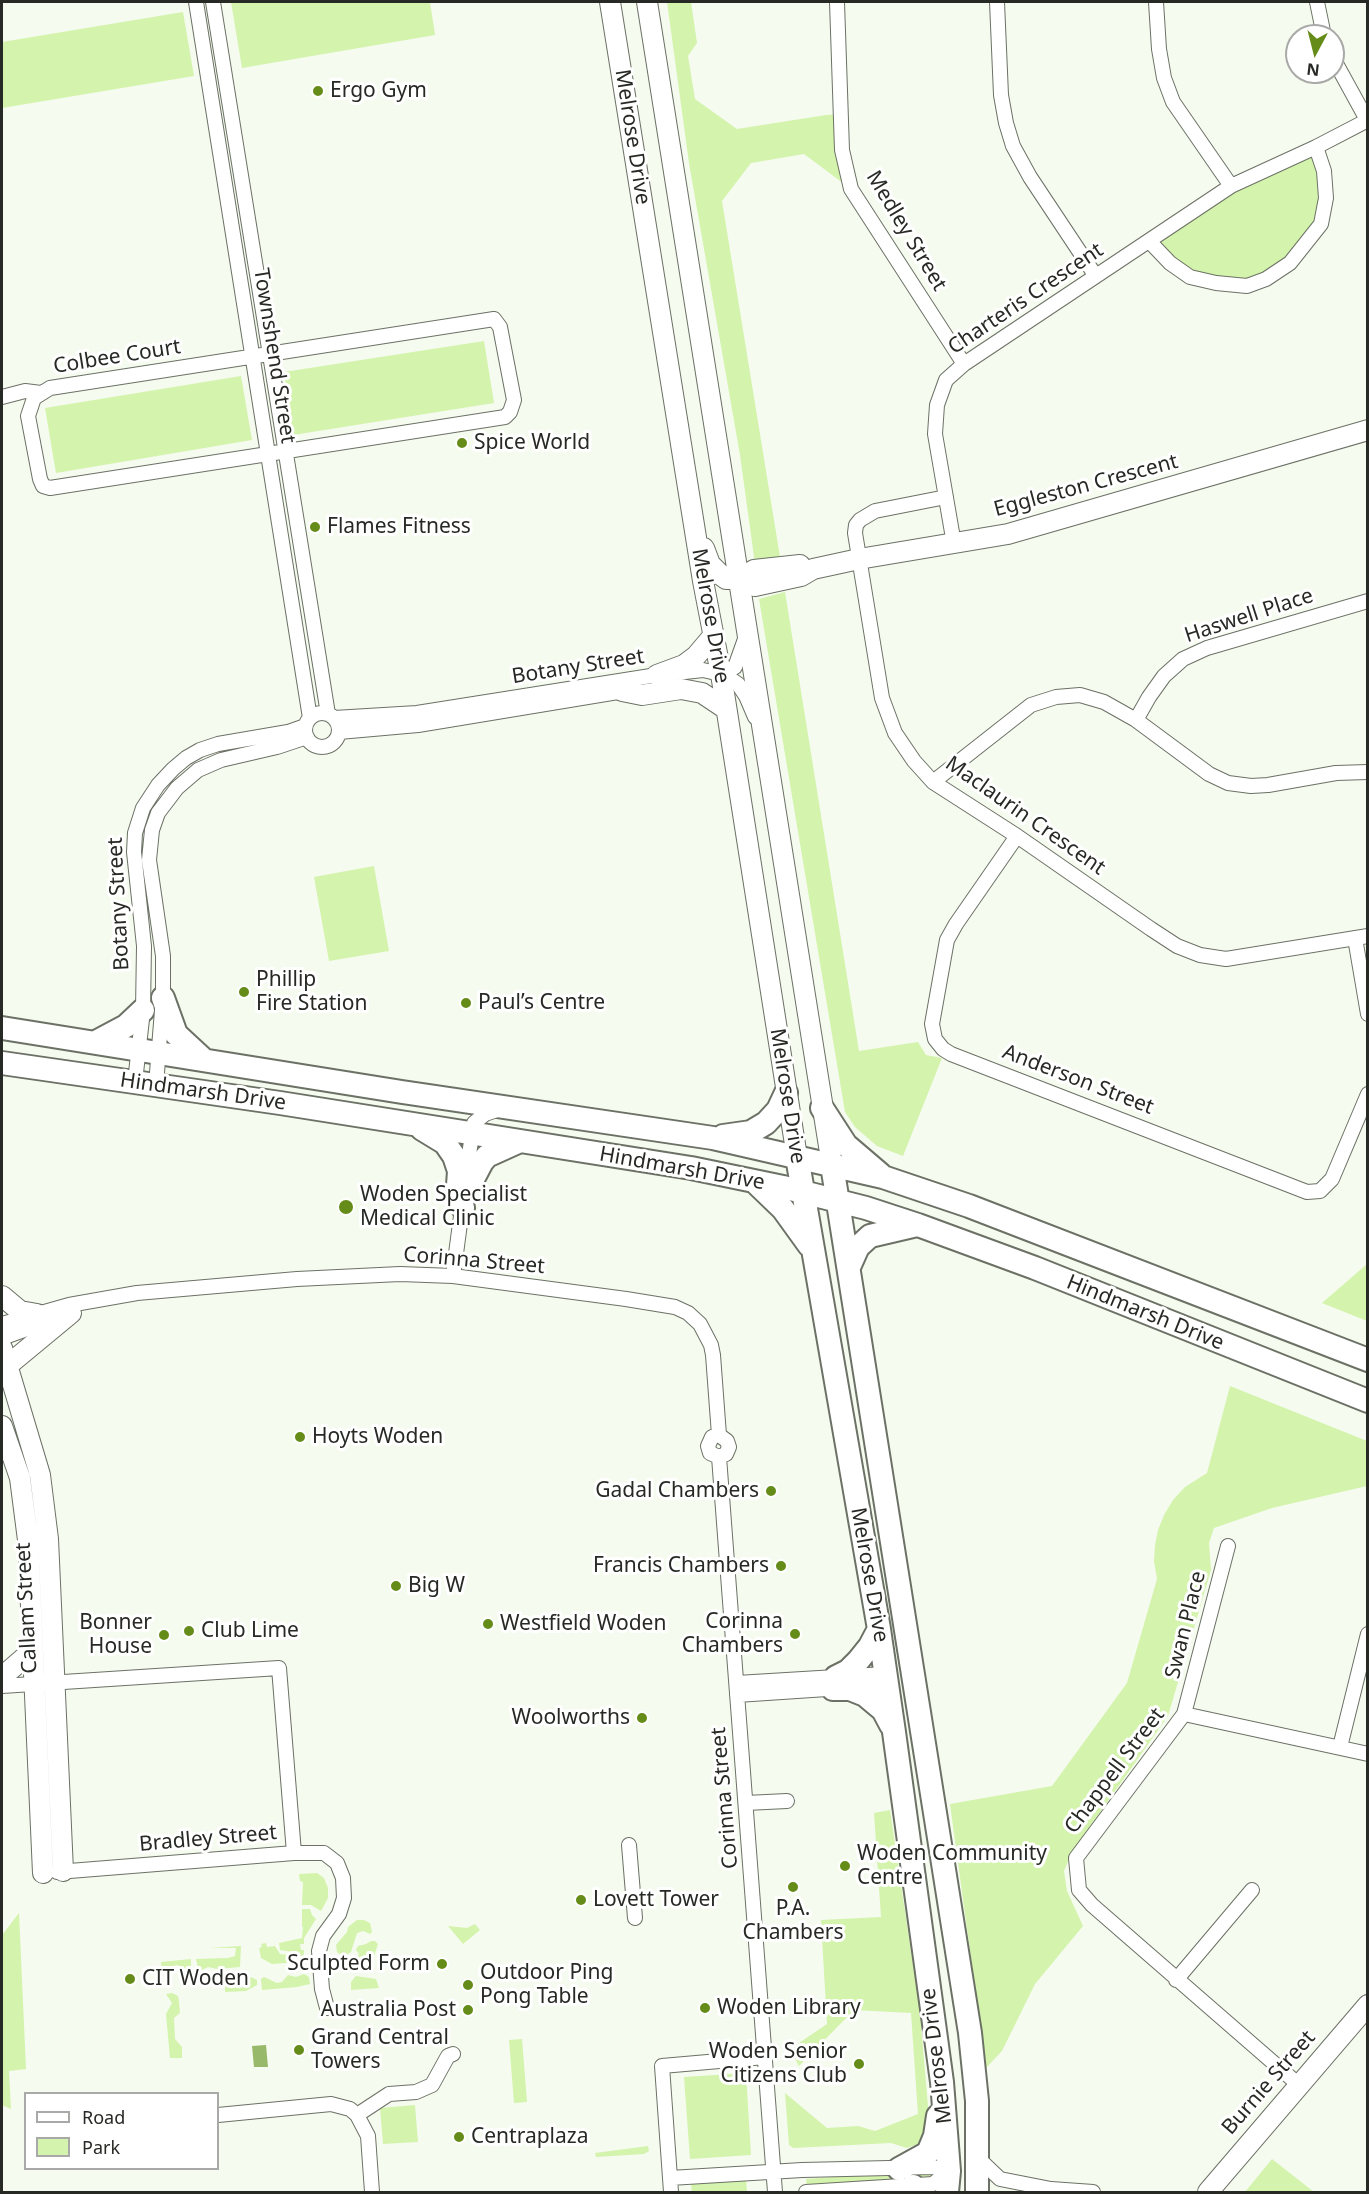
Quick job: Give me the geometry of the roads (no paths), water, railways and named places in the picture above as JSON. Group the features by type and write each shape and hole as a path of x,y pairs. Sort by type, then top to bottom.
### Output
{"main road":[{"name":"Melrose Drive","path":"610,2 726,709 786,1093 877,1621 942,2082 948,2182"},
{"name":"Melrose Drive","path":"647,2 733,579 747,629 912,1677 961,1968 974,2064 978,2158 977,2193"},
{"name":"Eggleston Crescent","path":"733,579 754,570 800,565 813,569 1008,534 1368,430"},
{"path":"695,529 702,540 710,564 733,579 717,589 709,614"},
{"path":"657,675 684,665 696,656 713,636"},
{"path":"622,691 642,695 681,689 702,693 726,709"},
{"path":"164,998 176,1034 203,1059"},
{"path":"96,1042 126,1026 143,1010"},
{"name":"Hindmarsh Drive","path":"2,1028 203,1059 474,1122 518,1142 691,1168 838,1201 918,1225 1035,1268 1362,1399"},
{"name":"Hindmarsh Drive","path":"2,1063 280,1103 416,1126 474,1122 507,1107 713,1137 883,1177 969,1206 1368,1360"},
{"path":"2,1070 43,1069"},
{"path":"713,1137 751,1132 766,1124 778,1110 786,1093"},
{"path":"822,1108 846,1145 883,1177"},
{"path":"416,1126 446,1143 454,1156 459,1171 458,1185 463,1208"},
{"path":"472,1180 487,1156 518,1142"},
{"path":"752,1180 783,1209 812,1249"},
{"path":"849,1267 858,1247 870,1236 918,1225"},
{"path":"2,1296 20,1311 37,1314"},
{"path":"4,1357 71,1313"},
{"name":"Callam Street","path":"4,1357 40,1475 48,1539 44,1683 43,1873"},
{"name":"Callam Street","path":"2,1426 20,1478 28,1540 33,1650 44,1683 63,1871"},
{"path":"868,1570 882,1578 897,1581"},
{"path":"894,1732 883,1710 865,1695 834,1683 858,1661 870,1646 877,1621 877,1602 883,1592 897,1581"},
{"path":"2,1677 33,1650"},
{"path":"886,1680 912,1677"},
{"name":"Burnie Street","path":"1208,2193 1368,2005"},
{"path":"910,2182 928,2153 935,2136 942,2082"},
{"path":"948,2182 963,2156 966,2139 977,2131"},
{"path":"948,2182 959,2178 967,2193"}],"street":[{"name":"Townshend Street","path":"196,2 268,454 308,727"},
{"name":"Townshend Street","path":"213,2 285,451 331,716"},
{"name":"Medley Street","path":"837,2 842,150 851,189 964,364"},
{"path":"997,2 1001,95 1013,146 1030,177 1095,275"},
{"path":"1156,2 1164,78 1173,102 1231,186"},
{"path":"1317,2 1322,24"},
{"path":"1345,80 1367,120"},
{"name":"Charteris Crescent","path":"954,543 935,435 937,405 946,380 964,364 1231,186 1316,147 1367,120"},
{"path":"1150,242 1170,264 1190,277 1216,283 1247,286 1266,279 1290,263 1321,224 1326,198 1324,171 1316,147"},
{"name":"Colbee Court","path":"494,319 500,327 514,400 510,412 505,417 50,488 43,486 28,416 31,404 41,393 50,388 252,357 494,319"},
{"path":"2,397 25,391 41,393"},
{"path":"2,397 12,398 22,406 28,416"},
{"name":"Maclaurin Crescent","path":"946,497 875,511 866,515 856,525 855,533 882,698 895,733 933,782 1017,836 1149,928 1178,946 1200,955 1226,959 1361,937"},
{"name":"Haswell Place","path":"1136,720 1164,676 1183,659 1206,648 1368,601"},
{"path":"720,674 735,667 741,654 747,629"},
{"name":"Botany Street","path":"331,716 417,713 657,675 703,670 720,674"},
{"path":"720,674 728,677 742,689 763,732"},
{"name":"Botany Street","path":"339,732 418,725 720,674"},
{"path":"933,782 1031,705 1056,697 1080,695 1104,702 1136,720 1209,774 1228,783 1251,786 1268,785 1336,773 1368,772"},
{"path":"318,713 331,716 338,725 339,732 333,742 324,746 314,744 308,727 318,713"},
{"name":"Botany Street","path":"146,1084 149,1051 164,998 163,957 149,860 152,830 158,813 177,788 198,770 220,760 277,747 308,727"},
{"name":"Botany Street","path":"146,1084 149,1051 143,1010 144,946 134,852 135,833 147,800 173,769 200,750 218,744 308,727"},
{"name":"Anderson Street","path":"1017,836 947,940 932,1023 935,1039 943,1049 1307,1192 1320,1191 1332,1179 1368,1094"},
{"path":"1361,937 1368,1014"},
{"path":"463,1208 472,1180 474,1122"},
{"path":"453,1276 474,1122"},
{"name":"Corinna Street","path":"2,1324 89,1302 137,1293 297,1279 400,1274 453,1276 675,1307 688,1313 700,1324 713,1355 719,1435 712,1437 708,1446 710,1453 719,1457 775,2193"},
{"name":"Corinna Street","path":"2,1338 71,1313 89,1302"},
{"name":"Swan Place","path":"1184,1714 1228,1546"},
{"path":"1340,1747 1368,1634"},
{"name":"Bradley Street","path":"43,1873 294,1853 279,1668 44,1683"},
{"path":"737,1689 886,1680"},
{"path":"2,1686 44,1683"},
{"name":"Chappell Street","path":"1299,2085 1092,1905 1079,1890 1076,1858 1184,1714 1368,1754"},
{"path":"746,1803 787,1801"},
{"path":"629,1845 635,1918"},
{"path":"294,1853 324,1853 337,1863 343,1878 344,1898 339,1914 323,1936 319,1952 322,1989 327,2008"},
{"path":"1176,1980 1252,1890"},
{"path":"357,2115 389,2094 416,2092 432,2085 448,2056 453,2054"},
{"path":"671,2193 662,2066 765,2057"},
{"path":"219,2115 331,2104 350,2109 357,2115 368,2136 372,2193"},
{"path":"978,2158 999,2179 1093,2193"},
{"path":"806,2193 910,2182 933,2167 948,2182"},
{"path":"670,2178 773,2172 933,2184 948,2182"},
{"path":"1020,2193 1051,2188"}],"place":[{"name":"Ergo Gym","path":"318,91"},
{"name":"Spice World","path":"462,443"},
{"name":"Flames Fitness","path":"315,527"},
{"name":"Phillip Fire Station","path":"244,992"},
{"name":"Paul’s Centre","path":"466,1003"},
{"name":"Woden Specialist Medical Clinic","path":"346,1207"},
{"name":"Hoyts Woden","path":"300,1437"},
{"name":"Gadal Chambers","path":"771,1491"},
{"name":"Francis Chambers","path":"781,1566"},
{"name":"Big W","path":"396,1586"},
{"name":"Westfield Woden","path":"488,1624"},
{"name":"Club Lime","path":"189,1631"},
{"name":"Corinna Chambers","path":"795,1634"},
{"name":"Bonner House","path":"164,1635"},
{"name":"Woolworths","path":"642,1718"},
{"name":"Woden Community Centre","path":"845,1866"},
{"name":"P.A. Chambers","path":"793,1887"},
{"name":"Lovett Tower","path":"581,1900"},
{"name":"Sculpted Form","path":"442,1964"},
{"name":"CIT Woden","path":"130,1979"},
{"name":"Outdoor Ping Pong Table","path":"468,1985"},
{"name":"Woden Library","path":"705,2008"},
{"name":"Australia Post","path":"468,2010"},
{"name":"Grand Central Towers","path":"299,2050"},
{"name":"Woden Senior Citizens Club","path":"859,2064"},
{"name":"Centraplaza","path":"459,2137"}]}
